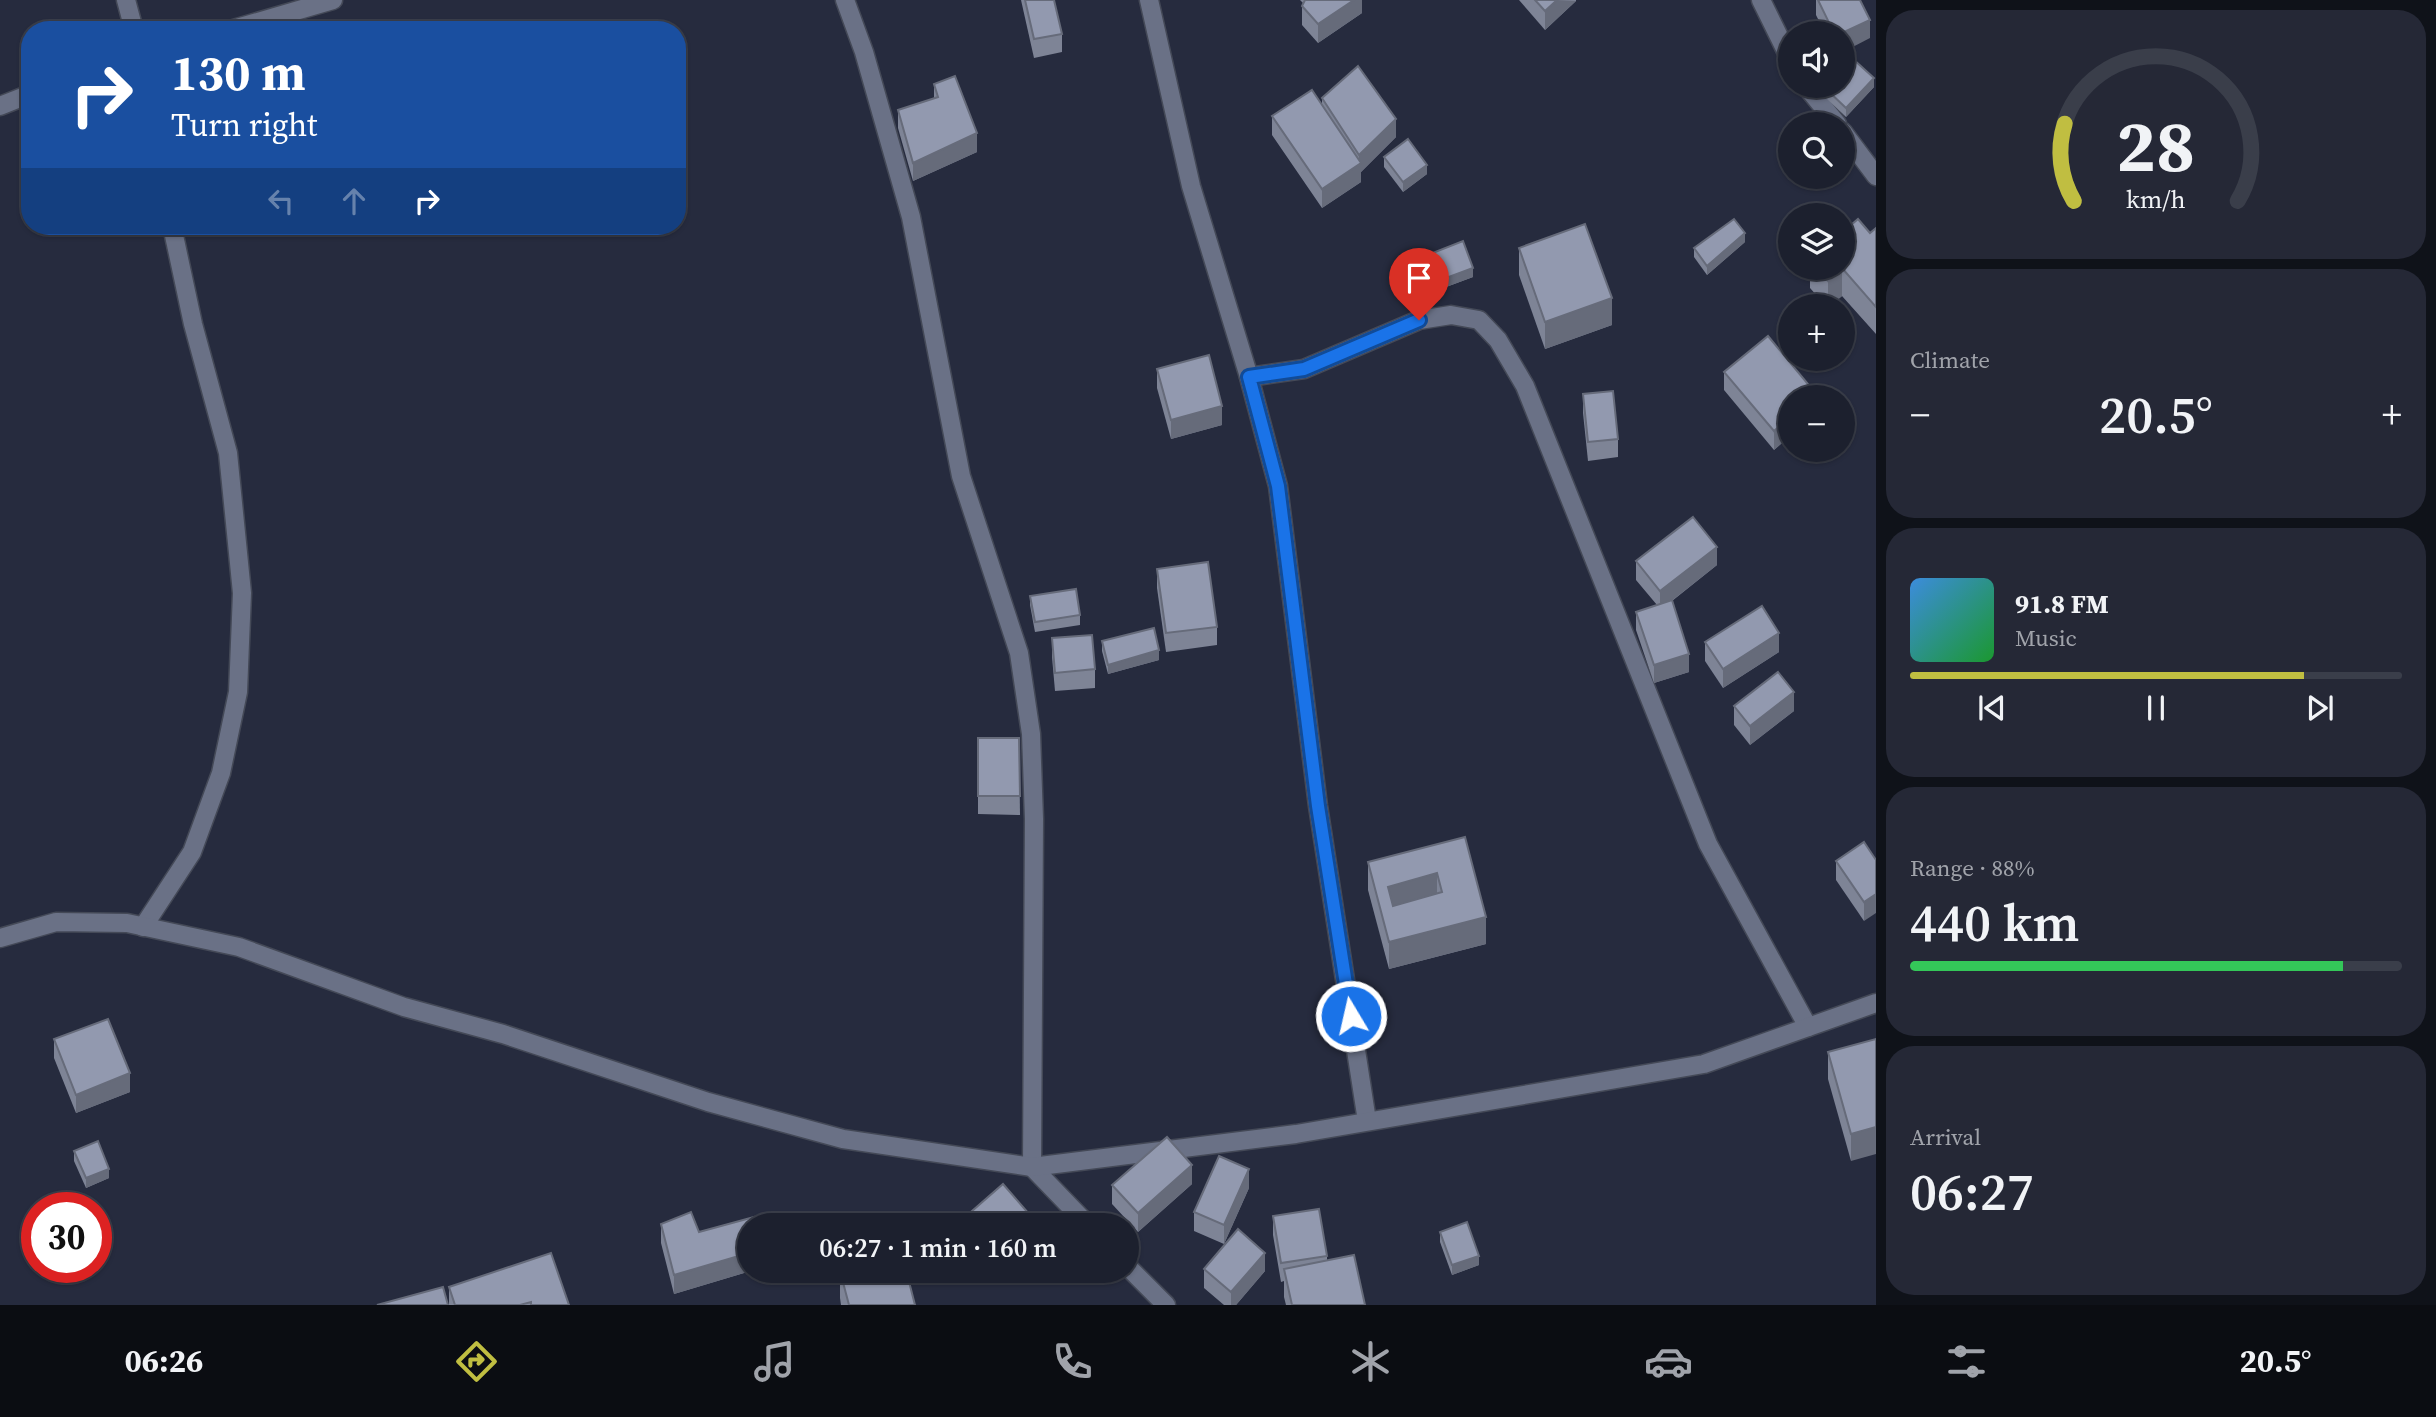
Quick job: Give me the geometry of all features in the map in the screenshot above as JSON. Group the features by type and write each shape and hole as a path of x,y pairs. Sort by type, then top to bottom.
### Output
{"street":[{"path":"126,0 132,21"},
{"path":"261,21 333,0"},
{"path":"845,0 864,52 911,217 961,476 1019,653 1031,734 1034,819 1032,1167 1076,1213"},
{"path":"1149,0 1191,187 1249,377 1278,486 1318,806 1367,1121"},
{"path":"1761,0 1778,35"},
{"path":"0,106 21,98"},
{"path":"1816,98 1827,112"},
{"path":"1855,148 1876,176"},
{"path":"144,927 192,852 220,773 238,692 242,593 228,453 174,235"},
{"path":"1249,377 1304,369 1419,320 1451,315 1479,320 1498,340 1525,386 1708,844 1808,1027"},
{"path":"5,933 56,922 127,923 239,947 404,1007 503,1034 708,1102 843,1139 1032,1167 1296,1134 1704,1064 1876,1003"},
{"path":"1139,1278 1166,1305"}],"building":[{"path":"1025,0 1054,0 1062,34 1034,39"},
{"path":"1305,0 1354,0 1318,24 1302,6"},
{"path":"1535,0 1557,0 1545,11"},
{"path":"1818,0 1860,0 1870,20 1855,27 1855,21 1828,21"},
{"path":"1855,61 1874,78 1846,108 1836,98 1855,98"},
{"path":"1358,66 1396,119 1359,155 1322,98"},
{"path":"955,76 977,133 913,163 898,110 938,97 934,84"},
{"path":"1312,90 1361,163 1322,189 1272,116"},
{"path":"1408,139 1427,165 1403,182 1384,157"},
{"path":"1734,219 1745,233 1707,266 1694,248"},
{"path":"1858,219 1870,233 1876,228 1876,307 1852,280 1855,280 1855,222"},
{"path":"1585,224 1612,298 1545,322 1519,248"},
{"path":"1463,241 1473,268 1430,284 1420,258"},
{"path":"1768,336 1778,348 1778,371 1797,371 1809,385 1778,385 1778,428 1774,431 1724,372"},
{"path":"1209,355 1222,406 1171,420 1157,369"},
{"path":"1613,391 1618,439 1588,442 1583,394"},
{"path":"1693,517 1717,547 1660,591 1636,561"},
{"path":"1208,562 1217,627 1166,633 1157,569"},
{"path":"1076,589 1080,615 1035,622 1030,596"},
{"path":"1672,600 1689,654 1654,665 1636,612"},
{"path":"1762,606 1779,633 1723,669 1705,642"},
{"path":"1154,628 1159,650 1108,665 1102,641"},
{"path":"1092,635 1095,669 1055,673 1052,638"},
{"path":"1778,672 1794,692 1750,726 1734,706"},
{"path":"978,738 1019,738 1020,796 978,796"},
{"path":"1465,837 1486,917 1389,942 1368,862","holes":["1437,873 1442,892 1393,906 1388,887"]},
{"path":"1864,842 1876,860 1876,894 1864,902 1836,861"},
{"path":"108,1019 130,1073 76,1095 54,1039"},
{"path":"1876,1039 1876,1127 1851,1134 1828,1052"},
{"path":"1167,1137 1192,1165 1138,1213 1112,1185"},
{"path":"98,1141 109,1169 86,1178 74,1151"},
{"path":"1219,1156 1249,1169 1224,1225 1194,1212"},
{"path":"1003,1184 1028,1213 970,1213"},
{"path":"1319,1209 1327,1256 1281,1263 1273,1216"},
{"path":"691,1212 699,1232 737,1222 737,1257 674,1275 661,1224"},
{"path":"1467,1222 1479,1256 1452,1265 1440,1232"},
{"path":"1238,1229 1265,1253 1231,1292 1204,1269"},
{"path":"551,1253 569,1305 531,1305 531,1302 520,1305 455,1305 449,1287"},
{"path":"1354,1255 1365,1305 1292,1305 1284,1269"},
{"path":"843,1283 909,1283 915,1305 849,1305"},
{"path":"443,1287 448,1305 377,1305"}],"route":[{"path":"1351,1016 1318,806 1278,486 1249,377 1304,369 1419,320"}]}
